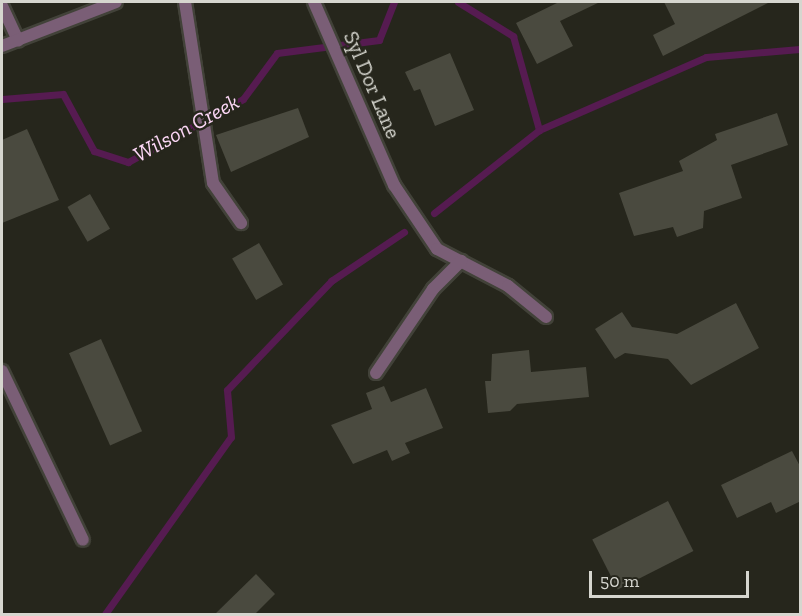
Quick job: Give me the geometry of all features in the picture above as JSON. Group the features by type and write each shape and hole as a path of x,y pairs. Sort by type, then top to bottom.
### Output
{"street":[{"path":"2,46 116,2"},
{"path":"185,2 202,131 213,183 240,223"},
{"name":"Syl Dor Lane","path":"314,2 394,185 437,249 508,286 546,317"},
{"path":"2,6 18,40"},
{"path":"376,373 433,289 461,261"},
{"path":"2,371 83,540"}],"building":[{"path":"559,2 600,2 560,21 573,46 537,64 516,23"},
{"path":"664,2 770,2 663,56 653,35 675,24"},
{"path":"450,53 474,110 435,126 420,89 414,91 405,72"},
{"path":"298,108 309,137 231,172 216,135"},
{"path":"777,113 788,145 731,165 742,198 704,211 703,228 677,237 673,227 634,236 619,193 683,171 679,161 717,140 715,134"},
{"path":"27,129 59,200 2,223 2,140"},
{"path":"90,194 110,229 87,242 67,207"},
{"path":"259,243 283,285 256,300 232,258"},
{"path":"736,303 759,348 691,385 668,359 625,353 615,359 595,329 622,312 632,327 677,334"},
{"path":"101,339 142,431 110,446 69,353"},
{"path":"529,350 531,372 586,367 589,397 517,404 510,411 488,413 485,381 491,381 492,354"},
{"path":"384,386 391,402 426,388 443,428 405,443 410,453 392,461 387,450 353,464 331,425 372,409 366,393"},
{"path":"792,451 801,468 801,501 776,513 771,502 737,518 721,485"},
{"path":"668,501 693,551 618,589 592,540"},
{"path":"256,574 275,594 254,615 214,615"}],"waterway":[{"name":"Wilson Creek","path":"2,99 63,94 94,151 128,162 243,99 277,53 379,40 394,2"},
{"name":"Wilson Creek","path":"458,2 513,36 539,130 706,57 800,49"},
{"path":"434,213 539,130"},
{"path":"105,614 231,437 227,390 331,281 404,232"}]}
